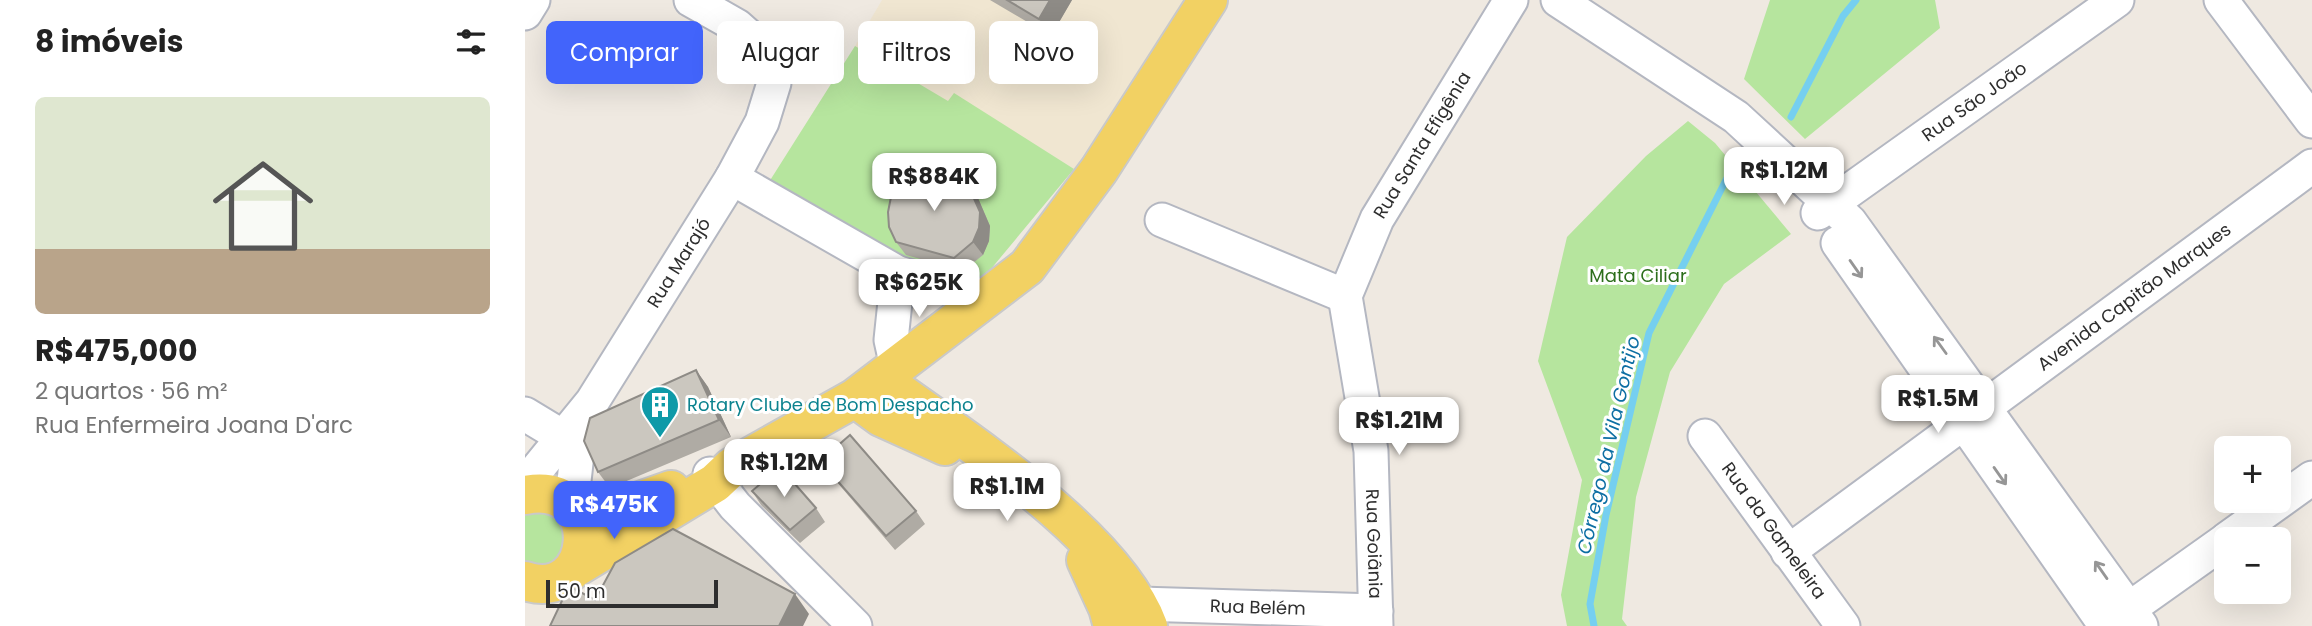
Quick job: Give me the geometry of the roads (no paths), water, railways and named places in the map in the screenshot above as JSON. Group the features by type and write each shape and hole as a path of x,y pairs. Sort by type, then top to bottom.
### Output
{"main road":[{"path":"554,586 719,475 878,382 1027,267 1049,242 1099,170 1208,0"},
{"path":"878,382 881,417 984,467 1070,532 1086,560 1127,616"},
{"path":"525,495 552,495 574,510 606,513 719,475"},
{"path":"554,586 581,556 584,541 574,510"}],"street":[{"path":"525,13 533,0"},
{"name":"Rua Marajó","path":"525,484 592,402 732,178 762,122 774,83 772,64 765,51 737,26 691,0"},
{"name":"Rua Santa Efigênia","path":"1345,296 1377,219 1511,0"},
{"path":"1558,0 1736,117 1797,175 1824,207 1974,415 2117,622 2214,549"},
{"name":"Rua São João","path":"1824,207 2117,0"},
{"path":"2221,0 2312,121"},
{"name":"Avenida Capitão Marques","path":"1788,552 2312,166"},
{"path":"732,178 898,273 987,298"},
{"path":"1162,220 1345,296"},
{"path":"878,382 891,340 898,273"},
{"name":"Rua Goiânia","path":"1345,296 1371,451 1376,618"},
{"name":"Rua Marajó","path":"574,510 577,454 592,402"},
{"path":"525,414 563,436"},
{"name":"Rua da Gameleira","path":"1705,436 1843,626"},
{"path":"719,475 855,626"},
{"path":"2244,527 2312,478"},
{"name":"Rua Belém","path":"1127,616 1376,618"}],"waterway":[{"name":"Córrego da Vila Gontijo","path":"1791,117 1843,16 1856,0"},
{"name":"Córrego da Vila Gontijo","path":"1594,626 1590,604 1606,515 1649,333 1734,164"}],"place":[{"name":"Rotary Clube de Bom Despacho","path":"660,439"}],"park label":[{"name":"Mata Ciliar","path":"1638,276"}]}
